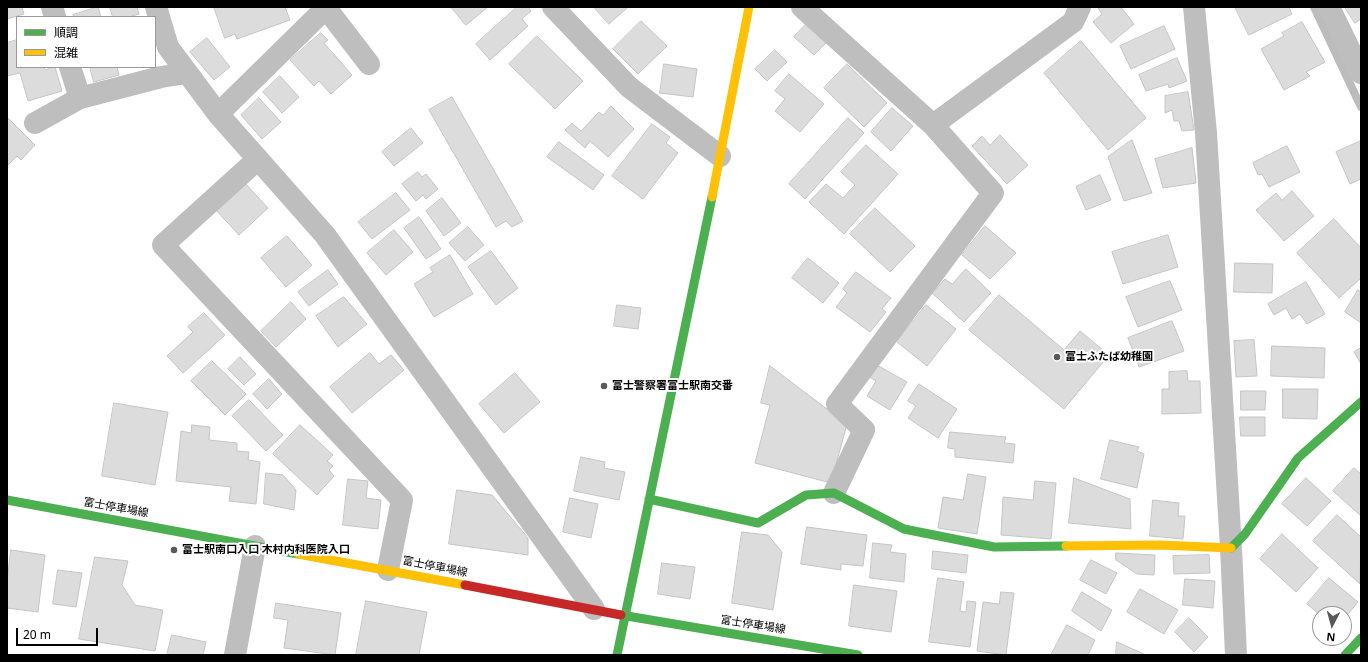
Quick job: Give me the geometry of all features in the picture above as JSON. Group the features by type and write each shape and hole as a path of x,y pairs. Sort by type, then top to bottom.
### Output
{"street":[{"path":"156,7 168,47 218,114 326,236 594,609"},
{"path":"553,7 629,87 720,156"},
{"path":"617,655 720,156 749,7"},
{"path":"802,7 933,125 993,193 837,404 864,430 834,493"},
{"path":"933,125 1073,22 1080,7"},
{"path":"1194,7 1206,133 1236,655"},
{"path":"1329,7 1356,46 1361,73"},
{"path":"218,114 326,8 369,64"},
{"path":"70,68 80,98"},
{"path":"35,123 80,98 161,77 188,74"},
{"path":"258,159 163,245 402,500 388,570"},
{"path":"649,499 758,523 806,495 834,493 904,528 994,547 1159,545 1231,548 1244,534 1298,458 1361,402"},
{"name":"富士停車場線","path":"7,500 388,570 625,616 858,655"},
{"path":"235,655 255,546"},
{"path":"1345,655 1361,638"}],"building":[{"path":"7,7 22,7 24,14 7,19"},
{"path":"98,7 101,16 74,16"},
{"path":"110,7 137,7 139,14 132,16 113,16"},
{"path":"214,7 285,7 290,20 237,39 235,34 225,38"},
{"path":"451,7 488,7 466,25"},
{"path":"517,7 528,7 531,11 522,19 528,26 490,60 476,44"},
{"path":"594,7 628,7 609,24"},
{"path":"1121,7 1134,24 1111,43 1093,22 1102,14 1098,8"},
{"path":"1235,7 1289,7 1292,14 1249,35"},
{"path":"1345,7 1361,7 1361,19 1355,23"},
{"path":"641,21 667,46 638,74 613,49"},
{"path":"1302,22 1325,62 1306,72 1310,76 1284,90 1261,49 1284,36 1282,33"},
{"path":"806,24 826,43 814,55 794,37"},
{"path":"1164,26 1175,49 1131,69 1120,46"},
{"path":"321,33 328,40 324,43 352,75 331,94 319,81 314,86 290,60"},
{"path":"537,36 583,81 555,109 509,64"},
{"path":"207,38 230,67 214,80 190,52"},
{"path":"16,40 16,68 44,68 46,70 49,68 55,68 62,91 28,101 20,73 7,76 7,43"},
{"path":"1081,41 1146,118 1108,150 1044,73"},
{"path":"775,50 787,62 767,81 755,69"},
{"path":"1177,58 1187,81 1169,88 1168,84 1146,91 1139,75"},
{"path":"664,64 697,69 693,97 660,93"},
{"path":"847,64 887,103 864,127 824,88"},
{"path":"90,68 117,68 119,75 94,82"},
{"path":"789,74 824,104 800,132 775,111 785,99 775,91"},
{"path":"280,76 299,97 282,113 263,92"},
{"path":"1188,92 1194,130 1182,131 1179,121 1174,121 1172,110 1165,113 1165,96"},
{"path":"452,97 523,221 512,227 506,221 496,227 429,110"},
{"path":"259,98 281,122 262,139 241,115"},
{"path":"611,106 634,129 608,157 590,141 585,148 565,130 572,123 581,131 599,112 603,115"},
{"path":"892,108 913,126 891,151 871,132"},
{"path":"7,117 35,145 21,160 17,156 7,166"},
{"path":"848,118 864,133 805,199 789,184"},
{"path":"652,124 670,137 666,143 678,153 643,199 612,176"},
{"path":"411,128 423,143 394,166 382,152"},
{"path":"1000,135 1028,165 1007,184 972,146 982,136 990,145"},
{"path":"1132,140 1152,193 1124,201 1108,157"},
{"path":"1361,141 1361,179 1350,184 1336,152"},
{"path":"559,142 604,175 593,190 547,157"},
{"path":"866,145 898,174 844,234 809,202 826,184 843,198 855,185 841,172"},
{"path":"1287,146 1300,172 1269,187 1262,174 1258,175 1253,163"},
{"path":"1192,148 1196,183 1163,188 1155,159"},
{"path":"418,172 422,177 426,174 438,189 426,199 423,195 416,201 402,184"},
{"path":"1100,175 1111,200 1086,210 1076,187"},
{"path":"244,182 268,208 239,235 215,209"},
{"path":"1292,191 1314,216 1284,241 1256,210 1276,193 1282,200"},
{"path":"396,193 410,210 372,239 358,222"},
{"path":"442,198 461,223 444,236 426,211"},
{"path":"875,208 915,246 890,272 850,234"},
{"path":"419,217 441,249 426,259 404,228"},
{"path":"1334,219 1361,248 1361,278 1339,298 1297,253"},
{"path":"985,226 1016,253 990,279 962,255"},
{"path":"468,227 484,245 465,261 449,243"},
{"path":"394,230 413,252 386,275 367,253"},
{"path":"1168,235 1178,267 1123,284 1112,252"},
{"path":"287,236 312,265 286,287 261,258"},
{"path":"491,251 518,288 496,305 468,267"},
{"path":"450,255 473,294 434,317 414,284 433,272 430,268"},
{"path":"808,258 839,283 823,303 792,278"},
{"path":"1235,263 1273,264 1272,293 1234,292"},
{"path":"966,269 991,293 964,322 932,293 945,279 952,284"},
{"path":"328,270 338,284 309,306 298,292"},
{"path":"856,272 891,298 882,309 886,312 870,332 836,307 847,293 843,289"},
{"path":"1170,281 1182,310 1138,327 1126,297"},
{"path":"1306,282 1325,314 1307,324 1300,314 1292,319 1286,308 1274,315 1268,304"},
{"path":"1358,290 1361,292 1361,323 1345,312"},
{"path":"999,295 1064,350 1080,331 1109,355 1064,409 969,330"},
{"path":"344,297 367,324 338,347 316,316"},
{"path":"291,302 306,319 276,347 261,331"},
{"path":"617,305 641,308 638,329 614,326"},
{"path":"926,305 956,329 927,366 897,342"},
{"path":"204,313 225,335 183,373 167,356 193,332 188,327"},
{"path":"1172,321 1184,351 1139,367 1128,338"},
{"path":"1254,340 1257,376 1236,377 1234,341"},
{"path":"1272,346 1325,348 1324,378 1271,376"},
{"path":"1361,348 1361,364 1354,352"},
{"path":"370,353 379,364 391,355 404,370 352,413 330,387"},
{"path":"240,357 256,374 244,385 228,369"},
{"path":"212,361 246,394 225,415 191,381"},
{"path":"875,364 907,382 890,410 867,396 876,381 868,376"},
{"path":"770,366 847,424 831,483 755,463 770,405 761,403"},
{"path":"1187,371 1188,381 1200,381 1201,413 1162,414 1162,389 1169,389 1169,372"},
{"path":"515,373 540,402 504,433 479,404"},
{"path":"269,379 282,394 267,409 253,394"},
{"path":"919,384 957,409 938,438 908,418 916,406 908,401"},
{"path":"1283,389 1318,389 1317,419 1283,418"},
{"path":"1241,391 1266,391 1265,410 1241,410"},
{"path":"249,400 283,435 266,451 232,416"},
{"path":"114,403 168,412 155,485 102,476"},
{"path":"1240,417 1265,417 1265,436 1241,436"},
{"path":"192,425 210,427 209,440 237,443 237,451 249,452 248,460 260,462 256,504 229,501 231,487 176,481 181,431 191,433"},
{"path":"300,425 333,455 327,461 333,466 329,470 334,476 317,495 273,454"},
{"path":"950,432 1006,437 1004,443 1015,444 1013,463 955,457 955,449 948,448"},
{"path":"1110,440 1139,447 1137,451 1144,454 1137,488 1101,479"},
{"path":"581,457 605,462 604,468 625,472 619,500 574,491"},
{"path":"1354,468 1361,474 1361,516 1333,491"},
{"path":"266,473 283,475 296,490 294,510 264,504"},
{"path":"968,474 986,477 977,534 938,528 943,497 963,500"},
{"path":"1074,478 1130,499 1131,529 1069,523"},
{"path":"1306,478 1331,501 1307,526 1282,504"},
{"path":"348,479 368,481 366,498 381,500 378,529 343,525"},
{"path":"1035,481 1056,483 1051,539 1001,535 1003,497 1033,500"},
{"path":"457,490 492,495 528,538 528,555 449,544"},
{"path":"570,498 598,504 591,538 563,532"},
{"path":"1153,500 1179,503 1178,516 1185,516 1183,539 1150,536"},
{"path":"1337,515 1361,537 1360,584 1313,541"},
{"path":"807,527 867,535 863,566 841,564 841,570 801,564"},
{"path":"742,532 768,535 782,552 773,610 732,603"},
{"path":"1282,534 1318,568 1296,592 1260,559"},
{"path":"873,543 892,545 890,552 906,554 904,582 870,578"},
{"path":"11,550 45,555 38,612 7,608 7,583"},
{"path":"933,551 968,555 966,573 932,569"},
{"path":"1116,553 1155,555 1154,575 1137,574 1116,560"},
{"path":"1209,555 1210,573 1174,574 1173,556"},
{"path":"95,557 128,561 122,585 135,605 163,610 155,651 79,639"},
{"path":"1091,560 1117,573 1106,594 1080,580"},
{"path":"662,563 695,567 690,599 658,594"},
{"path":"58,570 82,573 76,607 53,604"},
{"path":"938,578 964,582 960,611 966,612 967,601 976,602 970,647 929,642"},
{"path":"1329,578 1358,602 1352,609 1352,606 1312,606 1312,608 1307,604"},
{"path":"1185,579 1215,581 1213,608 1183,605"},
{"path":"854,585 897,591 891,632 849,626"},
{"path":"1140,589 1178,610 1164,634 1127,612"},
{"path":"1001,592 1014,593 1006,655 977,651 983,602 999,604"},
{"path":"1082,592 1112,610 1101,631 1072,611"},
{"path":"366,601 427,612 419,655 356,655"},
{"path":"276,603 341,613 335,655 284,648 288,620 274,618"},
{"path":"1189,618 1208,637 1194,652 1175,632"},
{"path":"1067,625 1095,640 1088,655 1051,655"},
{"path":"172,635 206,642 203,655 167,655"},
{"path":"1117,642 1146,655 1116,655"}],"waterway":[{"path":"1314,7 1361,107"}],"traffic: fast":[{"path":"617,655 712,197"},
{"path":"1231,548 1245,534 1298,458 1361,402"},
{"path":"649,499 758,523 806,495 834,493 904,529 994,547 1066,546"},
{"path":"7,500 298,554"},
{"path":"621,615 858,655"},
{"path":"1345,655 1361,638"}],"traffic: slow":[{"path":"712,197 749,7"},
{"path":"1066,546 1159,545 1231,548"},
{"path":"298,554 465,585"}],"traffic: jam":[{"path":"465,585 621,615"}],"place":[{"name":"富士ふたば幼稚園","path":"1057,357"},
{"name":"富士警察署富士駅南交番","path":"604,386"},
{"name":"富士駅南口入口 木村内科医院入口","path":"174,550"}]}
